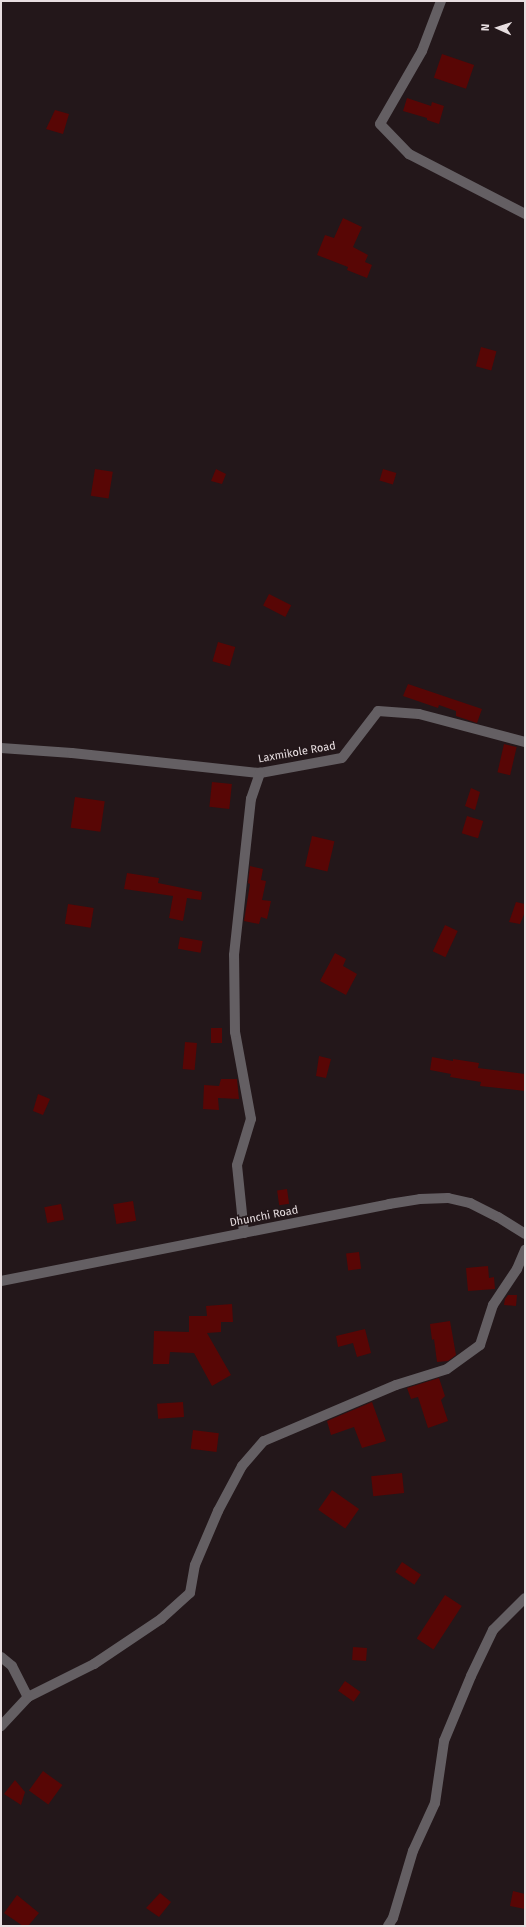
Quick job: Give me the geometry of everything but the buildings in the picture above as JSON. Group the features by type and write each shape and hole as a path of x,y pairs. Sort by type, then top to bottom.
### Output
{"street":[{"path":"441,1 422,51 380,124 409,154 525,214"},
{"name":"Laxmikole Road","path":"1,748 72,753 260,773 342,758 378,711 419,714 525,742"},
{"path":"244,1233 237,1164 251,1119 235,1032 234,955 251,799 260,773"},
{"name":"Dhunchi Road","path":"1,1281 420,1199 448,1198 470,1203 498,1217 525,1234"},
{"path":"1,1726 28,1697 94,1664 161,1620 190,1593 195,1565 218,1511 242,1466 264,1441 396,1385 447,1369 480,1345 493,1305 517,1270 525,1250"},
{"path":"388,1926 393,1918 412,1851 435,1803 444,1741 471,1676 493,1630 525,1598"},
{"path":"1,1657 12,1666 28,1697"}]}
